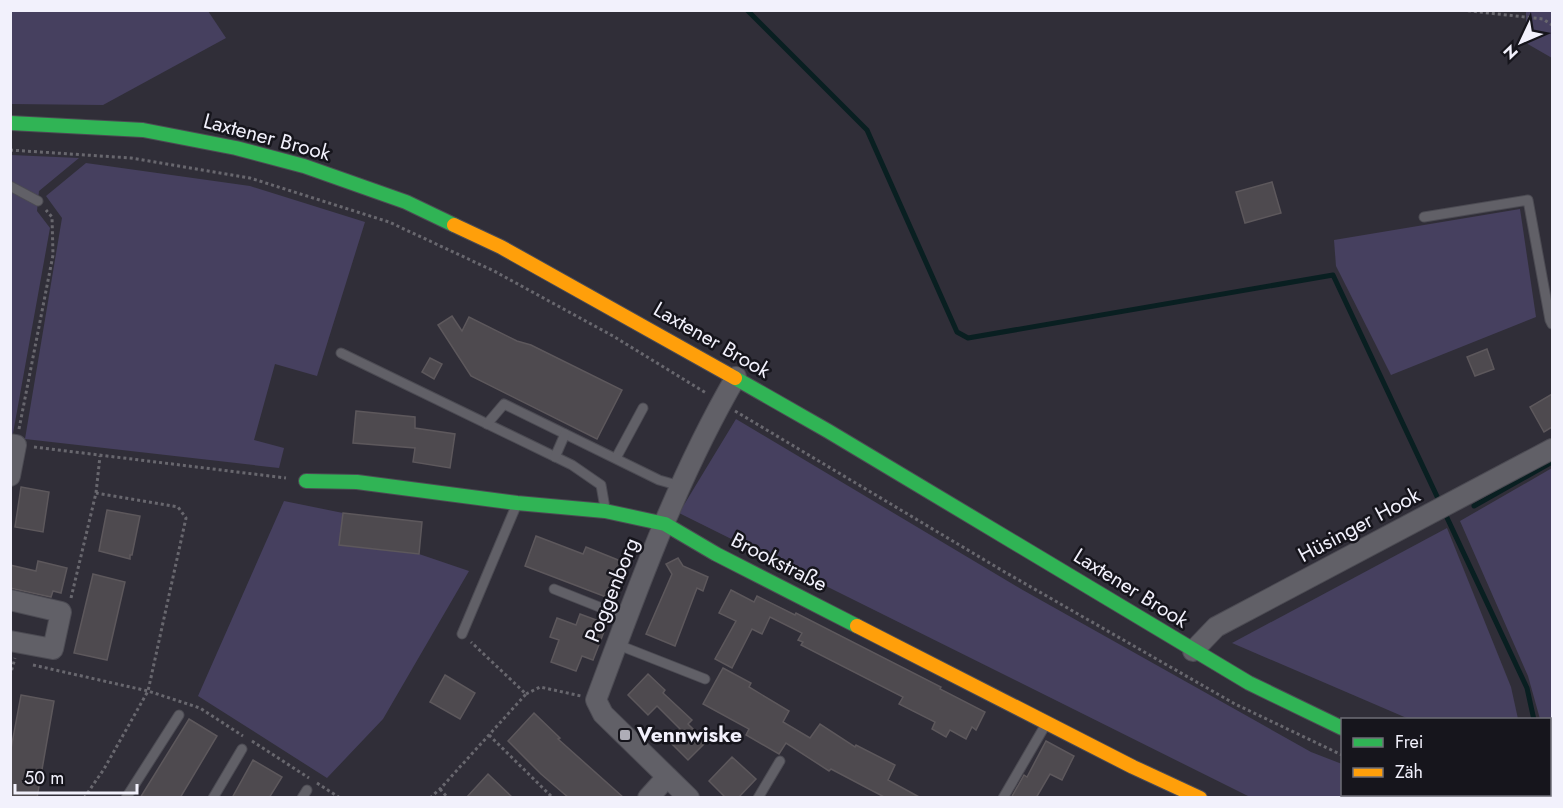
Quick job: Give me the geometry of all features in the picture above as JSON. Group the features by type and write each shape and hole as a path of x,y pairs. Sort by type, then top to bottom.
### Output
{"street":[{"name":"Laxtener Brook","path":"10,123 143,130 236,148 304,166 406,202 501,248 736,377 1103,594 1193,651 1249,683 1341,728"},
{"name":"Poggenborg","path":"596,700 616,644 680,486 721,402 736,377"},
{"path":"10,476 13,445"},
{"name":"Hüsinger Hook","path":"1193,651 1216,627 1552,449"},
{"name":"Brookstraße","path":"306,481 357,482 605,511 665,524 716,554 1134,767 1200,798"},
{"path":"10,600 61,612 53,649 10,641"},
{"path":"596,700 603,714 689,798"},
{"path":"648,798 667,777"}],"lane":[{"path":"10,186 38,201"},
{"path":"1424,217 1528,200 1552,324"},
{"path":"340,353 572,465 601,485 605,511"},
{"path":"488,424 504,404 660,480 680,486"},
{"path":"616,459 643,408"},
{"path":"555,457 565,434"},
{"path":"462,634 517,502"},
{"path":"554,589 627,618"},
{"path":"616,644 705,680"},
{"path":"126,798 179,715"},
{"path":"1003,798 1047,722"},
{"path":"213,798 242,749"},
{"path":"758,798 780,761"}],"path":[{"path":"1462,10 1543,20 1552,25"},
{"path":"10,150 131,158 250,178 389,222 494,271 613,336 1003,571 1235,704 1341,755"},
{"path":"38,201 52,217 53,255 13,445 306,481"},
{"path":"61,612 69,610 96,493 100,456"},
{"path":"84,798 104,769 148,691 186,518 178,507 96,493"},
{"path":"462,634 526,694"},
{"path":"430,798 526,694 540,687 596,700"},
{"path":"489,735 553,798"},
{"path":"440,789 448,798"}],"shaded area":[{"path":"11,10 208,11 226,38 103,105 11,104"},
{"path":"1526,11 1552,11 1552,58 1526,43"},
{"path":"11,155 79,158 39,191 37,211 50,228 12,439"},
{"path":"86,163 250,186 365,222 317,376 275,364 254,440 284,448 279,468 25,439 62,218 46,196"},
{"path":"1520,209 1536,317 1391,375 1336,266 1334,240"},
{"path":"736,419 1021,589 1311,752 1341,764 1341,796 1430,797 1250,797 679,513"},
{"path":"1552,468 1552,767 1551,718 1540,718 1528,676 1460,521"},
{"path":"284,501 343,513 340,545 419,554 469,571 383,719 327,778 198,696"},
{"path":"1447,528 1511,687 1518,718 1407,718 1232,643"}],"building":[{"path":"1272,182 1281,213 1245,223 1236,192"},
{"path":"452,316 462,331 469,317 622,390 597,439 471,376 438,325"},
{"path":"1487,349 1494,369 1475,376 1467,357"},
{"path":"430,358 442,364 434,379 422,372"},
{"path":"1552,394 1552,427 1544,432 1530,407"},
{"path":"356,411 415,417 415,428 455,434 450,468 413,462 415,448 353,443"},
{"path":"21,487 49,492 43,532 15,527"},
{"path":"107,510 140,516 130,559 99,551"},
{"path":"343,513 422,522 419,554 339,545"},
{"path":"536,536 583,554 586,547 628,564 614,600 525,566"},
{"path":"678,558 683,566 708,577 703,591 697,588 675,646 646,634 672,574 666,564"},
{"path":"38,561 67,568 61,593 53,591 51,597 10,588 10,565 36,571"},
{"path":"93,574 125,582 107,660 74,653"},
{"path":"731,590 754,602 757,596 795,615 796,613 985,712 976,730 972,727 966,739 950,730 946,737 932,729 935,722 899,704 903,697 801,645 803,642 798,640 802,633 770,617 762,634 752,629 732,668 715,659 736,621 719,613"},
{"path":"580,614 607,624 593,660 582,656 576,671 551,662 559,640 550,637 557,618 576,625"},
{"path":"723,668 751,683 749,687 789,711 783,722 810,738 820,724 855,747 856,745 895,765 888,780 921,798 886,798 831,769 829,771 786,743 779,754 746,735 749,729 703,704"},
{"path":"648,674 665,690 663,693 692,720 688,724 706,742 688,760 668,740 680,729 657,706 648,715 628,695"},
{"path":"445,675 475,693 460,719 430,702"},
{"path":"21,695 54,701 37,798 10,798 10,754"},
{"path":"534,713 560,738 558,739 624,798 569,798 541,774 508,741"},
{"path":"189,719 217,736 180,798 140,798"},
{"path":"1046,741 1074,756 1062,780 1050,774 1036,798 1011,798 1024,775 1027,777"},
{"path":"732,757 756,779 738,798 726,798 709,781"},
{"path":"253,760 282,777 269,798 232,798"},
{"path":"488,774 513,798 466,798"}],"waterway":[{"path":"747,10 867,130 957,332 968,338 1333,275 1527,688 1534,718"},
{"path":"1474,506 1552,462"}],"traffic: fast":[{"path":"10,123 143,130 236,148 304,166 406,202 454,225"},
{"path":"735,378 828,431 1249,683 1341,728"},
{"path":"306,481 357,482 517,503 605,511 665,524 716,554 857,626"}],"traffic: slow":[{"path":"454,225 501,247 735,378"},
{"path":"857,626 1133,767 1200,798"},
{"path":"1547,796 1551,798"}],"place":[{"name":"Vennwiske","path":"625,735"}]}
